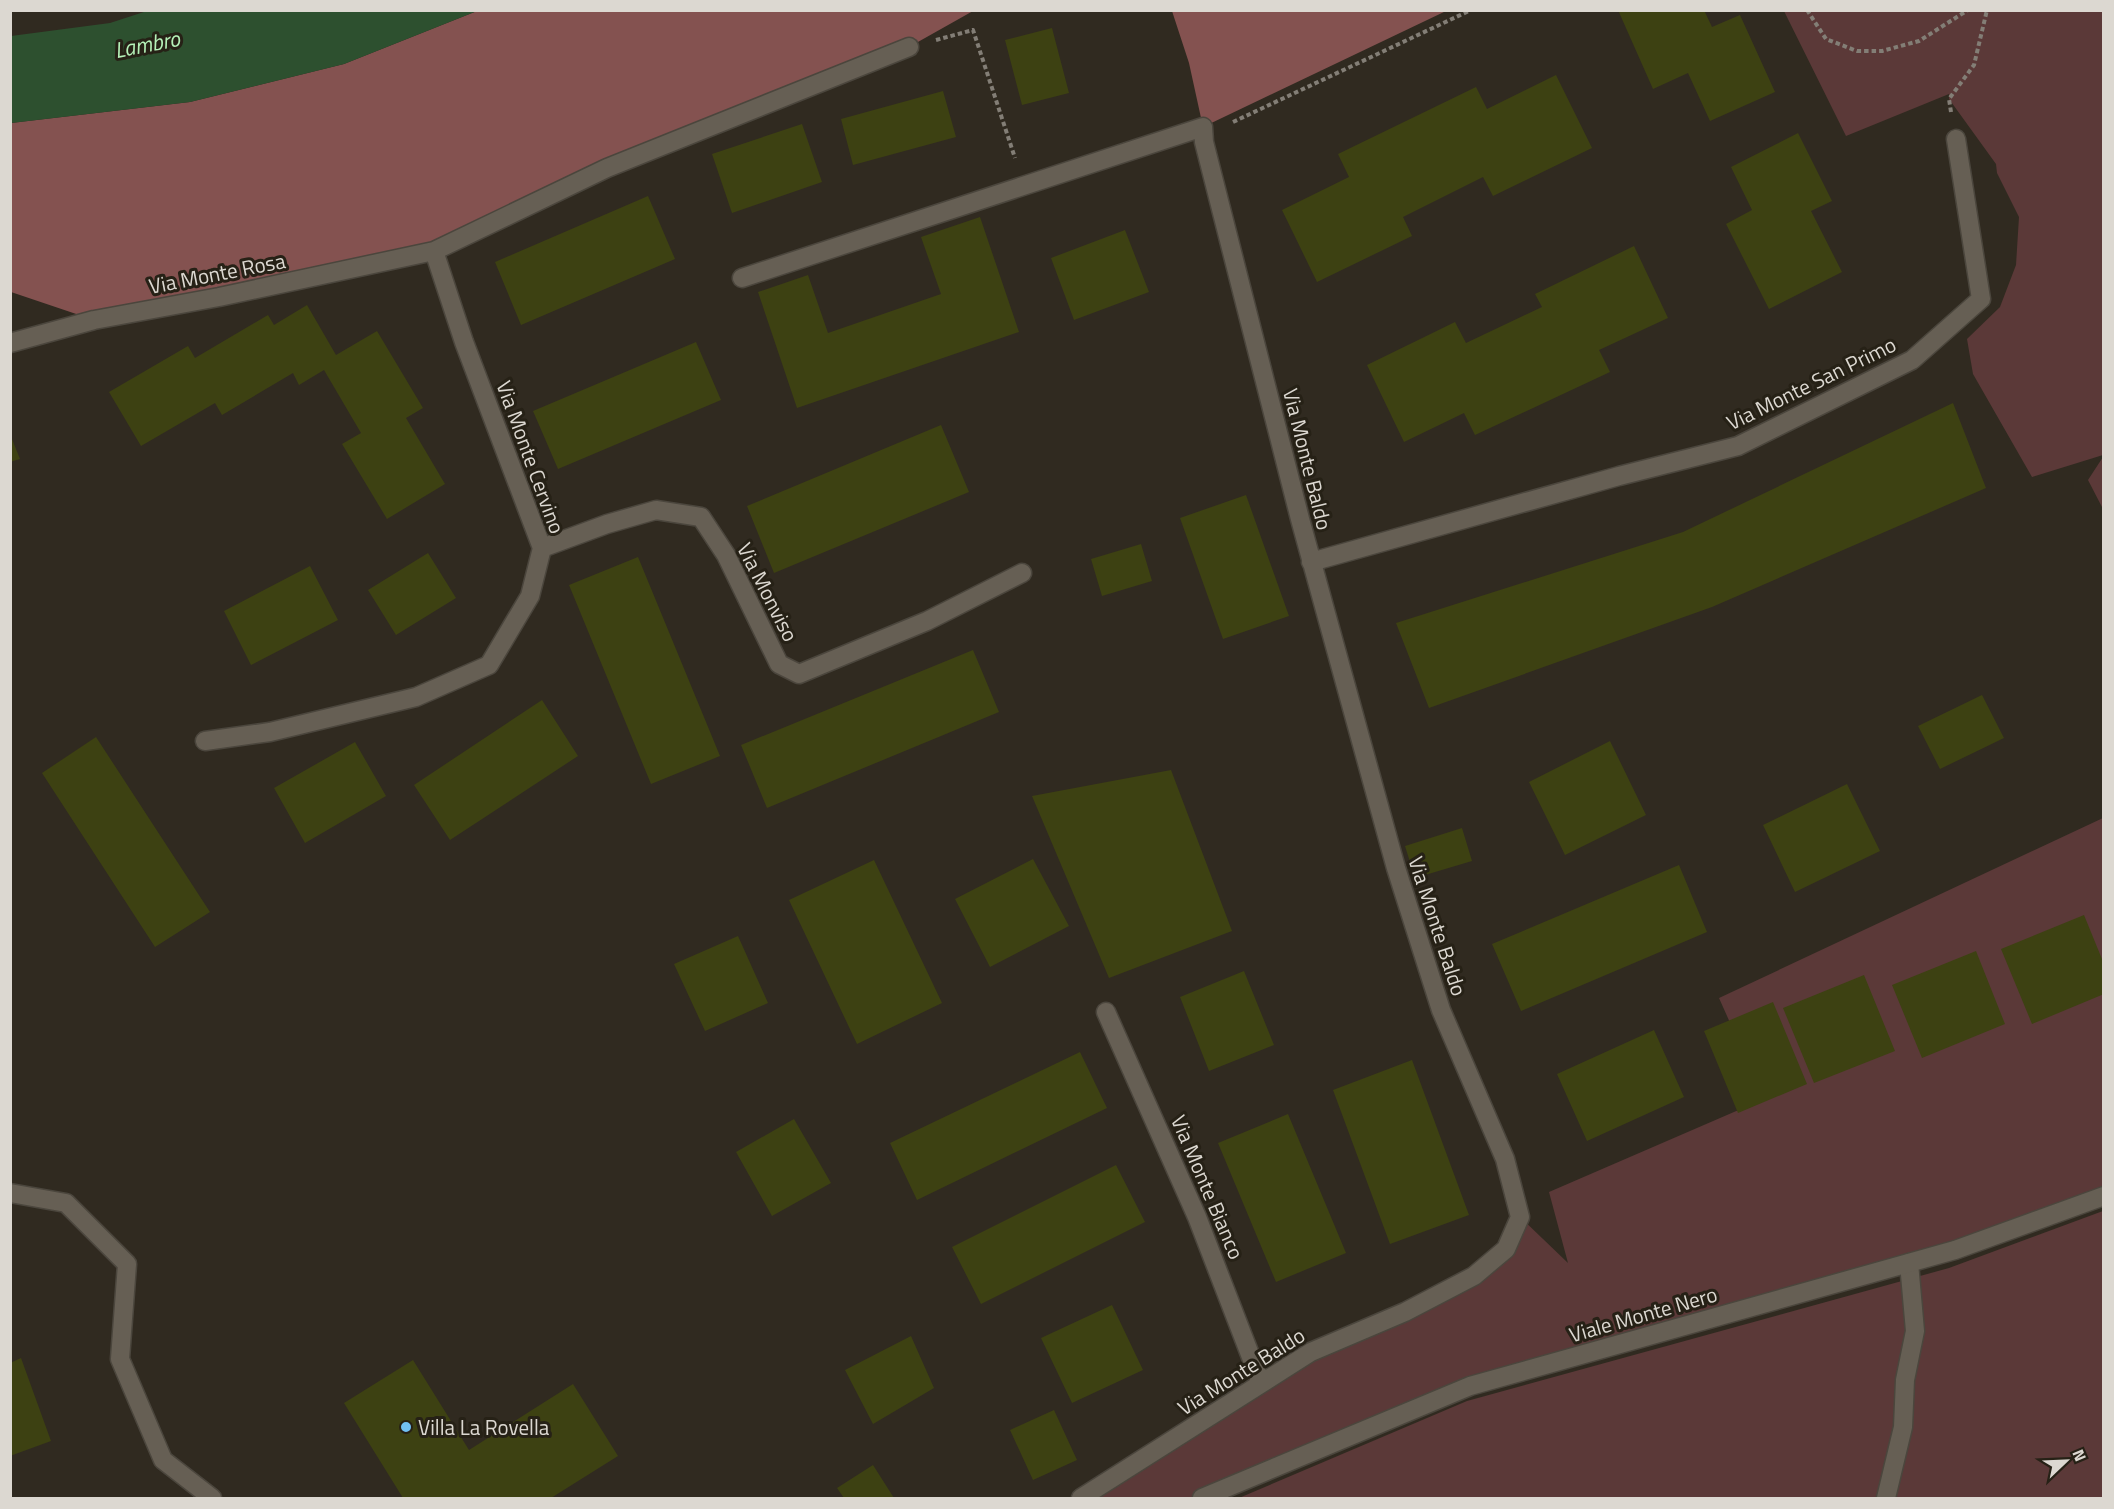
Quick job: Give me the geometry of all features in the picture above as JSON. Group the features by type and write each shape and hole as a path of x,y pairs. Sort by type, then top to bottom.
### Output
{"street":[{"name":"Via Monte Rosa","path":"10,343 94,320 219,297 434,251 607,168 909,47"},
{"path":"742,278 1023,186 1203,134"},
{"name":"Via Monte Baldo","path":"1080,1498 1311,1352 1405,1312 1474,1276 1506,1249 1520,1217 1505,1159 1438,999 1396,868 1311,562 1203,134"},
{"name":"Via Monte San Primo","path":"1311,562 1619,476 1738,446 1912,360 1981,299 1956,139"},
{"name":"Via Monte Cervino","path":"205,741 270,732 416,696 489,665 530,596 542,548 464,342 434,251"},
{"name":"Via Monviso","path":"542,548 607,524 656,510 701,517 726,555 779,664 799,674 927,621 1022,573"},
{"name":"Via Monte Bianco","path":"1106,1012 1197,1217 1262,1383"},
{"path":"10,1193 66,1203 127,1264 120,1359 163,1460 212,1498"},
{"name":"Viale Monte Nero","path":"1202,1498 1470,1386 1955,1250 2103,1196"},
{"path":"1886,1498 1903,1426 1905,1380 1915,1331 1909,1263"}],"path":[{"path":"1203,134 1471,10"},
{"path":"1807,10 1826,39 1857,51 1874,51 1919,41 1968,10"},
{"path":"1956,139 1949,99 1974,65 1987,10"},
{"path":"909,47 973,30 1023,186"}],"shaded area":[{"path":"477,11 973,11 909,47 434,251 94,320 11,292 11,123 190,102 344,64"},
{"path":"1172,11 1446,11 1203,127 1189,63"},
{"path":"1784,11 2103,11 2103,455 2032,477 1973,374 1967,339 2000,307 2016,265 2019,217 1997,173 1996,164 1949,99 1949,94 1846,136"},
{"path":"2103,457 2103,509 2088,480"},
{"path":"2103,818 2103,1196 1955,1250 1470,1386 1202,1498 1081,1498 1261,1383 1474,1276 1520,1217 1568,1263 1549,1192 1764,1099 1719,998"},
{"path":"2103,1211 2103,1498 1239,1498 1467,1401 1949,1268"}],"water":[{"name":"Lambro","path":"147,11 477,11 344,64 190,102 11,123 11,36 110,23"}],"building":[{"path":"1618,10 1704,10 1712,27 1740,15 1775,92 1710,121 1688,73 1653,89"},
{"path":"1052,28 1069,93 1022,105 1005,40"},
{"path":"1556,75 1592,148 1493,196 1483,177 1403,217 1412,236 1317,282 1282,210 1349,177 1338,154 1476,87 1487,109"},
{"path":"943,91 956,137 853,165 841,119"},
{"path":"802,124 822,182 732,213 712,154"},
{"path":"1798,133 1832,201 1811,211 1842,272 1769,309 1726,224 1752,210 1731,167"},
{"path":"648,196 675,259 521,325 495,262"},
{"path":"980,217 1019,332 797,408 758,292 808,275 828,333 941,294 921,237"},
{"path":"1125,230 1149,292 1074,320 1051,258"},
{"path":"1634,246 1668,318 1599,350 1610,372 1475,435 1464,413 1404,442 1367,365 1455,322 1466,343 1542,307 1535,294"},
{"path":"307,305 336,355 377,331 423,408 406,418 445,484 387,519 342,444 361,433 324,370 299,385 293,373 222,415 215,403 141,446 109,392 188,346 195,358 268,315 274,325"},
{"path":"696,342 721,400 558,469 533,411"},
{"path":"1953,403 1986,488 1712,607 1429,708 1396,623 1683,532"},
{"path":"941,425 969,492 774,573 747,506"},
{"path":"10,434 20,459 10,462"},
{"path":"1246,495 1289,616 1223,639 1180,518"},
{"path":"1141,544 1152,581 1102,596 1091,559"},
{"path":"428,553 456,598 396,635 368,590"},
{"path":"638,557 720,756 651,784 569,585"},
{"path":"310,566 338,620 251,665 224,611"},
{"path":"973,650 999,712 767,808 741,745"},
{"path":"1982,695 2004,738 1940,769 1918,726"},
{"path":"542,700 578,756 450,840 414,785"},
{"path":"96,737 210,912 155,947 42,773"},
{"path":"1610,741 1646,815 1565,855 1529,782"},
{"path":"355,742 386,796 305,843 274,788"},
{"path":"1171,770 1232,931 1109,978 1032,796"},
{"path":"1847,784 1880,851 1795,892 1763,825"},
{"path":"1462,828 1472,861 1415,878 1405,846"},
{"path":"1033,859 1069,926 990,967 955,899"},
{"path":"874,860 942,1003 857,1044 789,900"},
{"path":"1679,865 1707,932 1521,1011 1492,944"},
{"path":"2084,915 2104,964 2104,994 2032,1024 2001,949"},
{"path":"738,936 768,1003 705,1031 674,964"},
{"path":"1976,951 2005,1024 1922,1058 1892,985"},
{"path":"1244,971 1274,1045 1209,1071 1180,997"},
{"path":"1864,975 1895,1051 1814,1083 1783,1008"},
{"path":"1773,1002 1807,1084 1738,1113 1704,1031"},
{"path":"1654,1030 1684,1097 1587,1141 1557,1074"},
{"path":"1080,1052 1107,1108 917,1200 890,1143"},
{"path":"1412,1060 1469,1215 1390,1244 1333,1090"},
{"path":"1288,1114 1346,1253 1276,1282 1218,1143"},
{"path":"794,1119 831,1183 772,1216 736,1152"},
{"path":"1116,1165 1145,1222 981,1304 952,1247"},
{"path":"1112,1305 1143,1370 1072,1403 1041,1338"},
{"path":"911,1336 934,1388 873,1424 845,1370"},
{"path":"21,1358 51,1441 10,1456 10,1363"},
{"path":"413,1360 469,1450 573,1384 618,1456 551,1498 403,1498 344,1403"},
{"path":"1054,1410 1077,1460 1033,1480 1010,1430"},
{"path":"873,1465 894,1498 844,1498 837,1488"}],"place":[{"name":"Villa La Rovella","path":"406,1427"}]}
